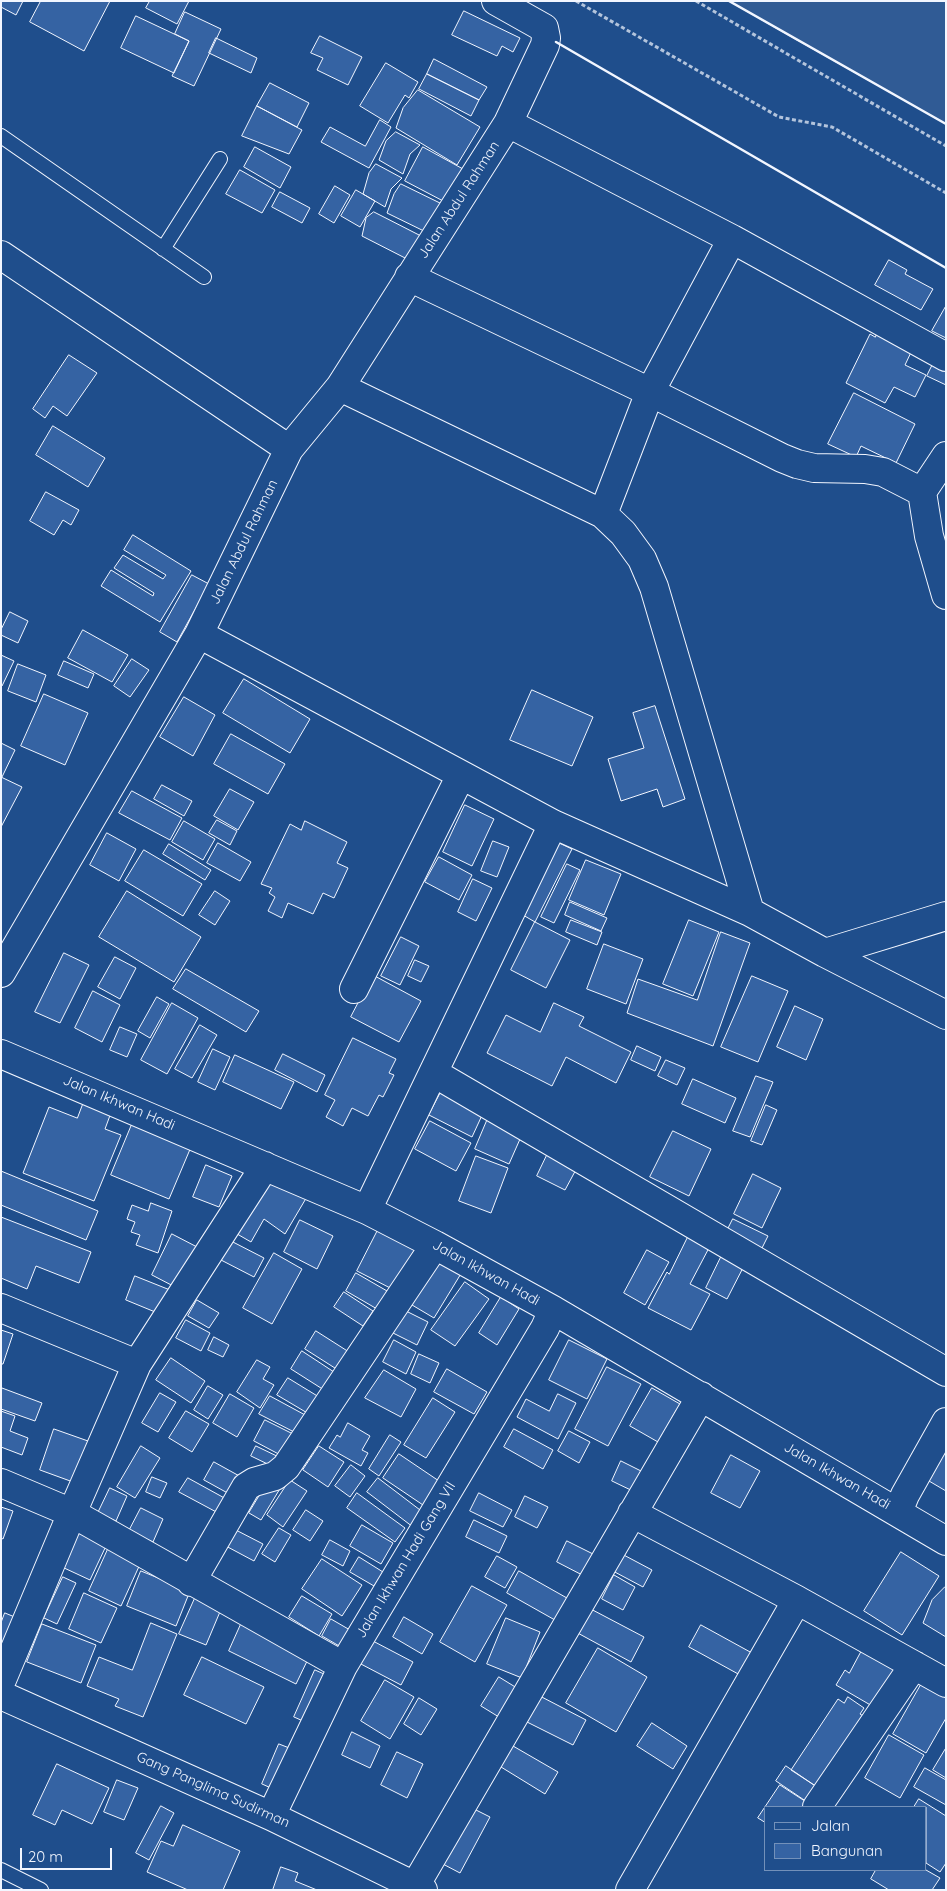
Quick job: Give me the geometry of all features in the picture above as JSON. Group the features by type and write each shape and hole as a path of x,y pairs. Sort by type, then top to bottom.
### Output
{"street":[{"name":"Jalan Abdul Rahman","path":"1,973 199,634 289,449 340,387 508,123 546,45 546,38 544,28 496,1"},
{"path":"508,123 732,239 946,357"},
{"path":"603,514 650,392 732,239"},
{"path":"1,255 289,449"},
{"path":"410,277 797,464 814,468 865,469 883,472 922,492"},
{"path":"340,387 603,514 623,533 642,559 654,587 750,912"},
{"path":"946,456 922,492 929,536 946,595"},
{"path":"199,634 553,824 750,912 946,1015"},
{"path":"354,989 461,775"},
{"path":"367,1210 553,824"},
{"path":"825,953 946,916"},
{"name":"Jalan Ikhwan Hadi","path":"1,1054 367,1210 435,1245 553,1310 946,1541"},
{"path":"434,1073 946,1372"},
{"path":"1,1682 137,1364 265,1166"},
{"path":"191,1582 246,1487 254,1482 275,1476 286,1467 435,1245"},
{"path":"1,1308 137,1364"},
{"name":"Jalan Ikhwan Hadi Gang VII","path":"271,1816 343,1666 545,1328 553,1310"},
{"path":"419,1888 632,1513 701,1396"},
{"path":"898,1512 946,1422"},
{"path":"1,1483 72,1513 191,1582 343,1666"},
{"path":"632,1513 797,1600 946,1683"},
{"path":"630,1890 797,1600"},
{"path":"818,1806 914,1665"},
{"name":"Gang Panglima Sudirman","path":"1,1694 271,1816 419,1888"}],"lane":[{"path":"1,136 204,277"},
{"path":"163,249 220,159"},
{"path":"1,1870 41,1890"}],"path":[{"path":"576,1 779,117 832,127 946,193"},
{"path":"696,1 946,146"}],"shaded area":[{"path":"729,1 946,1 946,124 795,39"}],"building":[{"path":"1,1 23,1 16,15 1,7"},
{"path":"41,1 110,1 84,51 30,22"},
{"path":"150,1 189,1 177,24 146,8"},
{"path":"464,11 520,38 513,52 502,46 497,56 452,35"},
{"path":"185,12 221,29 194,86 172,76 189,41 175,34"},
{"path":"136,16 189,41 174,73 121,48"},
{"path":"320,36 362,57 348,85 317,70 323,58 311,53"},
{"path":"216,38 257,58 251,73 209,53"},
{"path":"434,59 487,87 479,100 427,74"},
{"path":"386,63 418,82 409,98 405,95 388,123 360,106"},
{"path":"427,74 479,100 471,116 419,89"},
{"path":"270,83 309,103 297,127 257,106"},
{"path":"418,90 480,127 457,165 396,128 403,108"},
{"path":"257,106 302,130 289,154 242,136"},
{"path":"380,120 391,127 369,168 321,142 330,127 365,146"},
{"path":"396,132 420,145 410,154 403,174 379,160 386,141"},
{"path":"255,147 291,167 280,188 244,167"},
{"path":"423,147 463,169 445,202 405,181"},
{"path":"376,164 402,178 391,189 385,207 363,194 369,173"},
{"path":"240,170 275,190 262,213 226,194"},
{"path":"401,184 442,204 428,233 387,213 394,194"},
{"path":"335,186 350,195 334,223 319,214"},
{"path":"356,190 375,201 360,227 341,216"},
{"path":"280,192 310,208 302,223 272,207"},
{"path":"374,212 421,236 409,260 362,236 366,218"},
{"path":"889,260 907,270 905,274 933,289 921,310 875,285"},
{"path":"946,306 946,338 932,331"},
{"path":"879,329 914,346 905,365 926,375 915,397 894,387 885,403 846,383 870,334 875,337"},
{"path":"69,355 97,373 67,416 53,406 45,418 33,409"},
{"path":"937,356 946,361 946,385 927,376"},
{"path":"854,393 915,424 896,463 861,446 856,457 828,444"},
{"path":"53,426 105,458 88,487 36,455"},
{"path":"46,492 79,510 71,525 63,520 54,535 30,521"},
{"path":"133,535 191,571 160,622 101,586 111,570 153,596 154,593 114,568 123,555 163,579 166,575 124,550"},
{"path":"192,575 209,584 177,642 160,632"},
{"path":"10,612 28,621 18,643 1,635 1,630"},
{"path":"83,630 128,655 112,682 68,658"},
{"path":"1,655 14,661 2,686 1,686"},
{"path":"132,659 149,670 130,697 114,686"},
{"path":"64,661 94,674 88,688 58,675"},
{"path":"18,664 46,675 36,702 8,691"},
{"path":"244,679 310,719 290,753 223,713"},
{"path":"532,690 593,717 572,766 510,740"},
{"path":"44,694 88,713 65,765 21,746"},
{"path":"184,697 215,715 193,756 160,737"},
{"path":"655,706 685,799 663,807 657,789 621,801 608,759 644,748 633,713"},
{"path":"231,734 285,764 268,794 214,764"},
{"path":"1,743 15,750 2,777 1,777"},
{"path":"1,777 22,787 1,827"},
{"path":"162,785 192,801 184,816 154,799"},
{"path":"230,789 254,802 238,830 214,816"},
{"path":"132,791 182,818 170,840 119,813"},
{"path":"465,805 494,819 472,866 443,852"},
{"path":"217,820 237,831 230,845 209,833"},
{"path":"184,821 215,839 203,860 172,842"},
{"path":"305,821 347,842 337,863 348,868 334,898 323,893 313,914 288,903 282,918 268,911 275,897 269,893 272,888 261,884 290,824 301,830"},
{"path":"107,833 136,849 119,881 90,865"},
{"path":"493,841 509,847 497,877 481,871"},
{"path":"218,843 251,862 240,881 207,863"},
{"path":"559,843 572,849 535,922 523,915"},
{"path":"169,844 211,870 205,880 163,854"},
{"path":"144,850 202,884 183,916 125,881"},
{"path":"439,857 472,875 459,900 425,882"},
{"path":"586,860 621,874 604,915 569,900"},
{"path":"567,864 580,870 554,923 541,917"},
{"path":"473,879 492,888 476,921 458,912"},
{"path":"127,891 201,937 174,982 99,937"},
{"path":"215,891 230,901 215,925 199,915"},
{"path":"570,902 607,918 601,931 565,915"},
{"path":"571,920 602,932 597,945 566,932"},
{"path":"689,920 719,932 693,996 663,984"},
{"path":"535,922 570,940 546,988 511,970"},
{"path":"721,932 750,943 713,1046 627,1013 638,979 697,1000"},
{"path":"401,937 419,946 400,985 381,976"},
{"path":"604,944 643,959 626,1004 587,989"},
{"path":"64,953 89,965 60,1023 35,1012"},
{"path":"115,957 136,968 120,999 98,987"},
{"path":"415,960 429,966 421,982 408,976"},
{"path":"186,969 259,1011 246,1032 173,989"},
{"path":"373,975 421,1001 399,1042 351,1017"},
{"path":"752,976 788,991 758,1062 721,1047"},
{"path":"93,991 120,1005 102,1042 75,1028"},
{"path":"157,997 169,1004 150,1038 138,1031"},
{"path":"172,1003 198,1018 167,1074 141,1060"},
{"path":"554,1003 584,1017 579,1026 631,1052 616,1083 566,1057 552,1086 487,1053 506,1015 540,1032"},
{"path":"795,1006 823,1019 806,1060 777,1047"},
{"path":"200,1025 217,1035 192,1078 175,1069"},
{"path":"120,1027 137,1034 127,1057 110,1050"},
{"path":"353,1038 396,1059 389,1073 394,1075 383,1097 379,1095 368,1116 352,1108 343,1126 326,1117 335,1100 325,1095"},
{"path":"637,1046 661,1057 655,1071 631,1060"},
{"path":"213,1049 230,1057 215,1090 198,1082"},
{"path":"283,1054 325,1075 317,1092 275,1070"},
{"path":"235,1055 294,1082 281,1109 223,1082"},
{"path":"666,1060 685,1068 677,1085 658,1076"},
{"path":"756,1076 773,1082 750,1137 733,1131"},
{"path":"693,1079 736,1098 725,1123 682,1104"},
{"path":"442,1090 484,1111 472,1137 429,1115"},
{"path":"85,1099 112,1110 105,1129 121,1135 94,1201 23,1173 49,1107 77,1118"},
{"path":"766,1105 777,1110 762,1145 751,1141"},
{"path":"489,1116 524,1130 509,1164 475,1149"},
{"path":"430,1121 471,1143 456,1171 415,1149"},
{"path":"133,1122 191,1147 169,1199 111,1175"},
{"path":"673,1131 711,1149 689,1196 650,1177"},
{"path":"550,1149 579,1164 565,1190 537,1176"},
{"path":"476,1156 508,1168 491,1213 459,1201"},
{"path":"206,1165 232,1176 219,1207 193,1197"},
{"path":"1,1171 98,1211 86,1240 1,1205"},
{"path":"753,1174 781,1188 762,1228 734,1214"},
{"path":"276,1179 308,1195 285,1234 264,1219 251,1242 232,1231 261,1189"},
{"path":"151,1203 172,1211 158,1253 136,1245 140,1235 131,1232 135,1222 127,1219 132,1205 148,1211"},
{"path":"1,1217 91,1252 79,1283 36,1266 27,1289 1,1278"},
{"path":"733,1219 768,1236 761,1250 726,1233"},
{"path":"300,1220 333,1236 317,1269 284,1252"},
{"path":"378,1230 422,1253 400,1293 357,1271"},
{"path":"172,1234 199,1248 179,1289 152,1275"},
{"path":"689,1235 710,1246 690,1284 710,1294 691,1330 648,1308 667,1272 669,1274"},
{"path":"231,1241 264,1258 254,1277 221,1260"},
{"path":"725,1249 747,1260 727,1299 706,1288"},
{"path":"647,1250 669,1262 645,1305 624,1293"},
{"path":"274,1253 302,1269 272,1324 243,1308"},
{"path":"434,1256 462,1272 434,1318 407,1302"},
{"path":"356,1273 394,1295 384,1313 346,1291"},
{"path":"135,1276 170,1290 160,1314 126,1300"},
{"path":"465,1282 489,1299 455,1346 431,1330"},
{"path":"344,1292 373,1311 363,1326 334,1307"},
{"path":"501,1297 519,1309 497,1345 479,1333"},
{"path":"197,1300 219,1313 209,1328 188,1316"},
{"path":"398,1307 428,1322 417,1345 387,1330"},
{"path":"186,1320 210,1333 201,1351 176,1338"},
{"path":"1,1330 13,1334 3,1364 1,1364"},
{"path":"316,1331 349,1352 338,1370 305,1349"},
{"path":"214,1337 229,1345 223,1357 208,1350"},
{"path":"394,1340 416,1352 406,1374 383,1362"},
{"path":"569,1340 607,1359 587,1399 549,1380"},
{"path":"302,1351 334,1372 324,1390 291,1369"},
{"path":"419,1354 439,1363 430,1383 411,1374"},
{"path":"171,1358 205,1381 191,1403 156,1380"},
{"path":"257,1360 270,1367 263,1379 274,1385 260,1408 237,1392"},
{"path":"607,1367 641,1384 608,1446 575,1429"},
{"path":"447,1369 487,1392 474,1414 434,1392"},
{"path":"384,1370 416,1389 401,1417 365,1398"},
{"path":"288,1378 319,1397 309,1414 277,1395"},
{"path":"208,1386 223,1395 208,1419 194,1410"},
{"path":"2,1388 42,1403 35,1421 1,1409"},
{"path":"652,1388 680,1404 658,1442 630,1426"},
{"path":"160,1393 176,1402 158,1432 142,1423"},
{"path":"230,1394 254,1408 237,1437 213,1423"},
{"path":"558,1394 576,1403 558,1439 517,1417 526,1399 549,1411"},
{"path":"270,1396 307,1416 298,1434 259,1414"},
{"path":"433,1398 455,1412 426,1458 404,1445"},
{"path":"1,1411 15,1416 10,1431 28,1438 22,1455 1,1447"},
{"path":"186,1411 209,1424 192,1452 169,1438"},
{"path":"265,1420 299,1437 288,1459 254,1441"},
{"path":"348,1423 370,1436 362,1450 368,1453 361,1466 329,1448 337,1435 340,1437"},
{"path":"54,1429 88,1441 73,1482 40,1470"},
{"path":"514,1429 553,1450 543,1469 504,1447"},
{"path":"569,1431 590,1442 579,1463 558,1451"},
{"path":"390,1435 401,1442 379,1476 369,1469"},
{"path":"141,1446 160,1458 135,1498 117,1487"},
{"path":"256,1446 285,1460 280,1470 251,1456"},
{"path":"319,1446 344,1462 328,1487 303,1470"},
{"path":"946,1451 946,1491 929,1481"},
{"path":"399,1454 439,1481 423,1505 383,1478"},
{"path":"731,1455 760,1471 740,1508 711,1493"},
{"path":"621,1461 649,1475 639,1494 612,1481"},
{"path":"214,1462 243,1478 233,1496 204,1480"},
{"path":"351,1465 365,1476 350,1497 335,1486"},
{"path":"152,1477 167,1483 160,1498 146,1492"},
{"path":"188,1478 228,1500 220,1514 179,1492"},
{"path":"378,1478 424,1513 413,1527 367,1492"},
{"path":"269,1480 281,1487 261,1520 249,1513"},
{"path":"290,1480 307,1491 283,1527 267,1515"},
{"path":"110,1488 127,1496 116,1521 98,1513"},
{"path":"357,1493 405,1528 395,1542 347,1508"},
{"path":"479,1493 512,1510 503,1527 470,1511"},
{"path":"525,1496 548,1507 537,1528 515,1517"},
{"path":"1,1507 13,1511 3,1539 1,1538"},
{"path":"141,1508 163,1519 153,1542 129,1531"},
{"path":"306,1510 323,1521 310,1541 293,1530"},
{"path":"474,1520 507,1536 499,1553 466,1537"},
{"path":"362,1525 393,1543 381,1564 350,1546"},
{"path":"232,1528 263,1544 254,1561 224,1545"},
{"path":"279,1528 291,1535 275,1562 262,1554"},
{"path":"79,1533 106,1546 90,1580 62,1567"},
{"path":"330,1540 350,1551 343,1566 322,1555"},
{"path":"567,1541 599,1557 588,1578 557,1562"},
{"path":"109,1547 141,1562 121,1606 89,1591"},
{"path":"901,1552 939,1576 902,1635 864,1611"},
{"path":"620,1553 652,1570 643,1587 611,1570"},
{"path":"497,1556 517,1567 505,1588 485,1577"},
{"path":"359,1557 383,1572 374,1586 350,1572"},
{"path":"322,1559 362,1585 342,1616 302,1589"},
{"path":"141,1571 190,1591 176,1626 127,1606"},
{"path":"519,1571 574,1602 562,1624 507,1593"},
{"path":"614,1575 635,1587 623,1610 602,1599"},
{"path":"63,1577 76,1583 57,1624 44,1618"},
{"path":"472,1586 507,1605 475,1662 440,1642"},
{"path":"945,1587 946,1637 923,1623 932,1600"},
{"path":"84,1593 117,1608 101,1643 69,1629"},
{"path":"196,1596 222,1607 206,1645 179,1634"},
{"path":"302,1596 332,1614 319,1636 289,1617"},
{"path":"587,1607 644,1637 631,1662 574,1631"},
{"path":"5,1613 22,1620 1,1659 1,1623"},
{"path":"404,1617 433,1634 422,1654 393,1637"},
{"path":"506,1618 540,1632 522,1678 487,1664"},
{"path":"331,1619 350,1630 341,1647 322,1636"},
{"path":"242,1622 310,1655 296,1684 229,1651"},
{"path":"151,1623 177,1634 143,1717 115,1706 119,1699 87,1686 99,1657 132,1670"},
{"path":"42,1624 96,1645 81,1683 27,1662"},
{"path":"701,1625 752,1653 740,1675 689,1647"},
{"path":"371,1640 413,1662 401,1685 359,1663"},
{"path":"867,1641 906,1663 879,1710 836,1685 845,1670 849,1673"},
{"path":"598,1648 647,1677 616,1732 566,1703"},
{"path":"202,1657 264,1687 246,1724 184,1695"},
{"path":"315,1670 333,1678 312,1725 294,1717"},
{"path":"499,1677 525,1693 507,1722 481,1706"},
{"path":"385,1680 414,1697 390,1739 361,1721"},
{"path":"922,1683 946,1698 946,1718 926,1753 893,1734"},
{"path":"536,1694 586,1720 573,1745 523,1720"},
{"path":"848,1697 864,1708 860,1714 870,1720 823,1791 791,1770 838,1699 844,1703"},
{"path":"419,1698 437,1709 421,1735 404,1724"},
{"path":"652,1723 687,1746 673,1769 637,1746"},
{"path":"352,1732 380,1746 370,1768 342,1755"},
{"path":"889,1735 924,1755 900,1798 865,1778"},
{"path":"279,1744 297,1751 280,1792 262,1784"},
{"path":"513,1746 558,1772 545,1794 501,1767"},
{"path":"946,1748 946,1778 933,1770"},
{"path":"397,1752 423,1764 407,1798 381,1785"},
{"path":"57,1764 109,1788 92,1824 62,1810 55,1825 33,1815"},
{"path":"786,1766 823,1791 813,1806 776,1781"},
{"path":"925,1768 946,1780 946,1805 914,1787"},
{"path":"117,1780 138,1788 124,1820 104,1812"},
{"path":"780,1785 812,1806 766,1806"},
{"path":"919,1799 946,1816 946,1863 940,1872 927,1864 927,1806 915,1806"},
{"path":"161,1806 174,1813 149,1860 136,1853"},
{"path":"470,1807 490,1817 460,1873 441,1863"},
{"path":"764,1809 764,1822 758,1818"},
{"path":"183,1825 240,1851 223,1890 188,1890 147,1872 161,1841 173,1846"},
{"path":"281,1867 298,1873 295,1881 317,1890 273,1890"},
{"path":"875,1871 927,1871 940,1878 932,1890 889,1890 871,1879"}],"wall":[{"path":"729,1 946,124"},
{"path":"556,42 946,268"}]}
